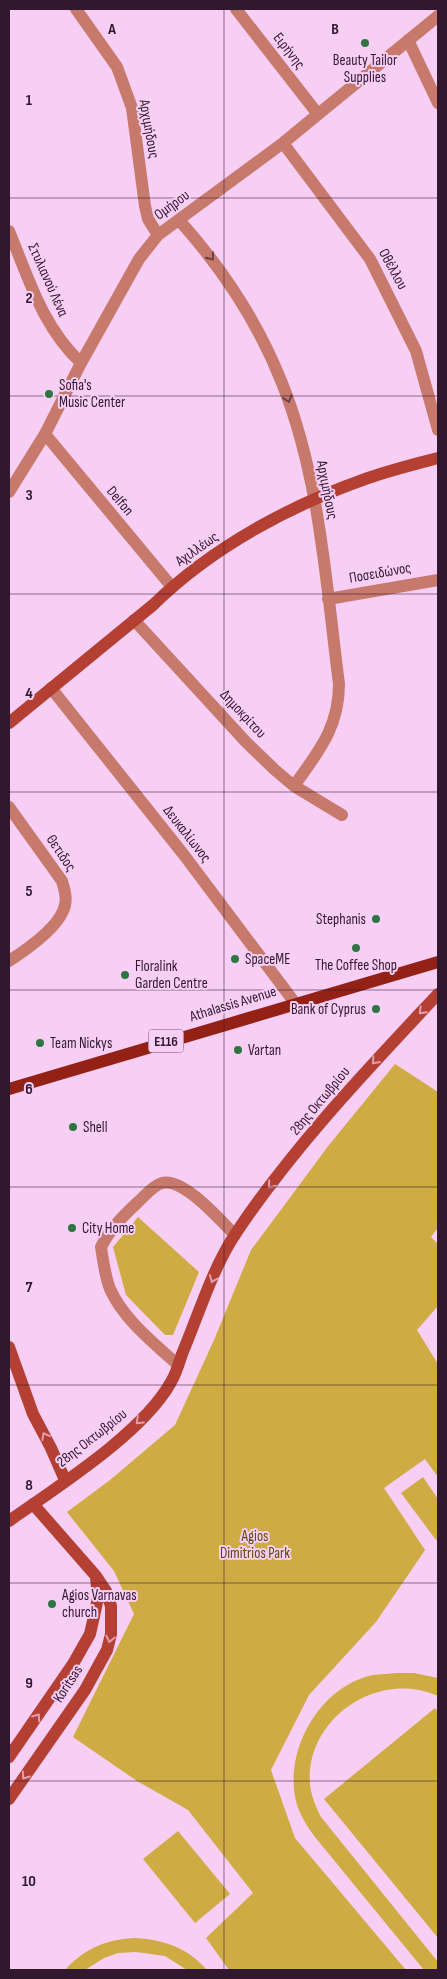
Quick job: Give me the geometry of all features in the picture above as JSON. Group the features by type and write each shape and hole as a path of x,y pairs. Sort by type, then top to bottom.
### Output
{"main road":[{"name":"Athalassis Avenue","path":"9,1089 438,962"}],"street":[{"name":"Αρχιμήδους","path":"76,9 117,67 132,108 145,206 148,219 158,235"},
{"name":"Ειρήνης","path":"236,9 316,113"},
{"name":"Ομήρου","path":"9,491 45,434 81,363 139,259 158,235 282,143 316,113 438,16"},
{"path":"408,40 438,103"},
{"name":"Οθέλλου","path":"282,143 334,209 374,268 416,352 438,430"},
{"name":"Αρχιμήδους","path":"179,220 224,274 255,326 282,382 300,438 314,499 339,684 339,703 335,721 321,748 294,786"},
{"name":"Στυλιανού Λένα","path":"9,231 35,298 48,324 64,347 81,363"},
{"name":"Delfon","path":"45,434 172,587"},
{"name":"Αχιλλέως","path":"9,723 172,587 262,526 314,499 369,477 438,458"},
{"name":"Ποσειδώνος","path":"328,599 438,580"},
{"name":"Δημοκρίτου","path":"134,620 246,742 294,786 342,815"},
{"name":"Δευκαλίωνος","path":"51,688 184,855 295,1003"},
{"name":"Θετιδος","path":"9,806 62,881 66,895 63,912 41,938 9,961"},
{"name":"28ης Οκτωβρίου","path":"9,1521 114,1443 152,1409 172,1382 218,1268 235,1235 268,1187 384,1050 438,994"},
{"path":"178,1365 130,1318 118,1303 106,1276 101,1247 118,1221 153,1188 162,1183 175,1182 188,1190 235,1235"},
{"path":"9,1347 33,1414 65,1480"},
{"name":"Koritsas","path":"9,1799 85,1690 107,1650 112,1626 111,1606 106,1591 96,1576 33,1504"},
{"name":"Koritsas","path":"9,1757 87,1641 95,1616 98,1598 96,1576"}],"green space":[{"name":"Agios Dimitrios Park","path":"395,1064 438,1092 438,1228 431,1237 438,1244 438,1306 417,1330 438,1364 438,1477 425,1459 384,1488 425,1550 376,1622 309,1695 271,1770 295,1838 406,1970 229,1970 206,1938 253,1893 188,1810 137,1781 73,1737 134,1614 114,1571 67,1512 110,1480 175,1425 214,1340 251,1250 329,1145"},
{"path":"138,1217 199,1272 173,1335 165,1335 126,1295 113,1247"},
{"path":"423,1477 438,1499 438,1538 436,1540 401,1493"},
{"path":"414,1673 438,1678 438,1696 415,1689 392,1689 370,1695 350,1705 333,1720 320,1739 312,1760 310,1784 314,1801 321,1817 438,1962 438,1970 424,1970 316,1838 306,1825 299,1810 294,1785 295,1764 300,1744 309,1725 321,1707 336,1693 354,1682 373,1675"},
{"path":"435,1708 438,1712 438,1938 324,1799"},
{"path":"178,1831 230,1894 195,1923 143,1859"},
{"path":"136,1938 175,1946 200,1962 207,1970 187,1970 165,1956 136,1952 118,1953 104,1958 85,1970 65,1970 80,1956 97,1946 115,1940"}],"place":[{"name":"Beauty Tailor Supplies","path":"365,43"},
{"name":"Sofia's Music Center","path":"49,394"},
{"name":"Stephanis","path":"376,919"},
{"name":"The Coffee Shop","path":"356,948"},
{"name":"SpaceME","path":"235,959"},
{"name":"Floralink Garden Centre","path":"125,975"},
{"name":"Bank of Cyprus","path":"376,1009"},
{"name":"Team Nickys","path":"40,1043"},
{"name":"Vartan","path":"238,1050"},
{"name":"Shell","path":"73,1127"},
{"name":"City Home","path":"72,1228"},
{"name":"Agios Varnavas church","path":"52,1604"}]}
